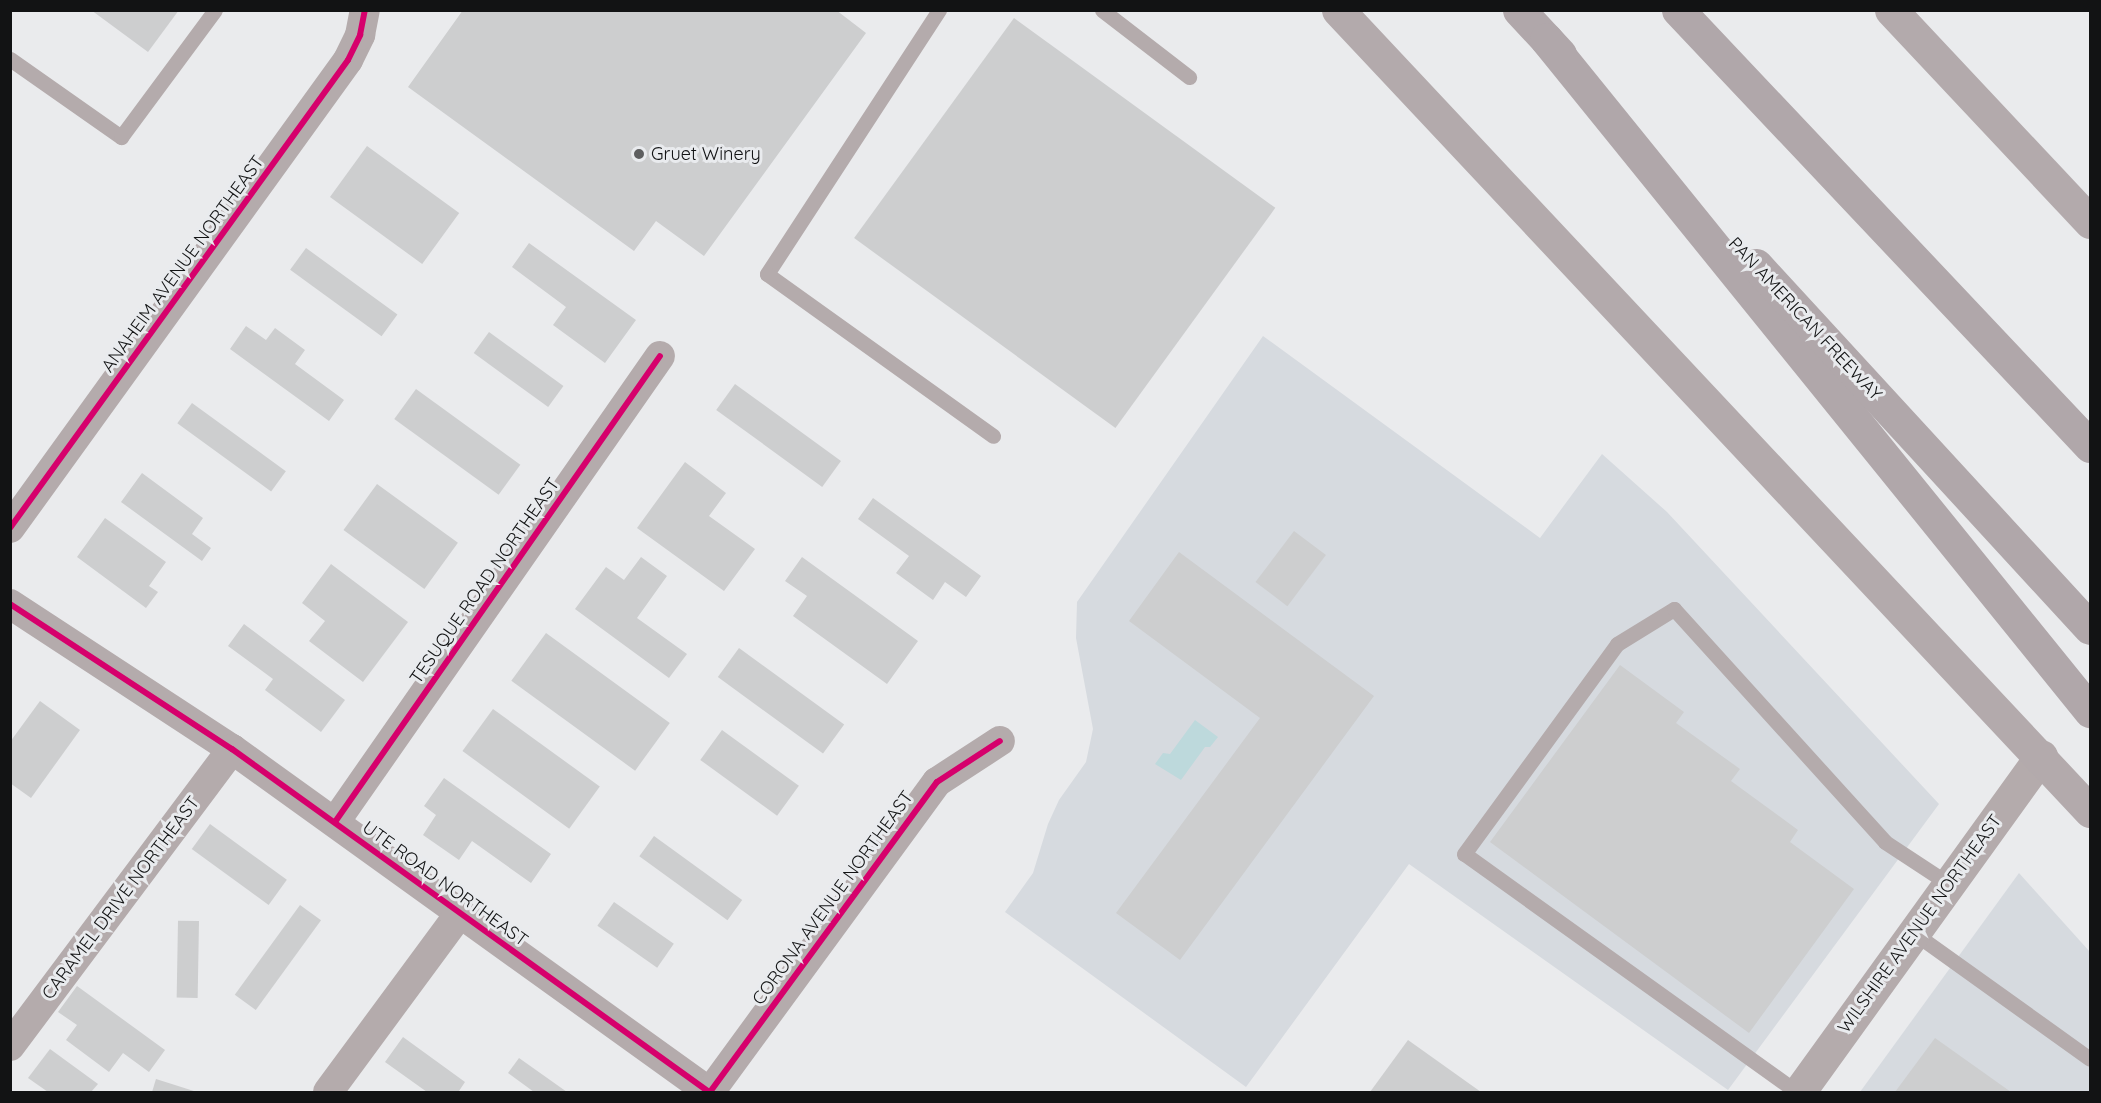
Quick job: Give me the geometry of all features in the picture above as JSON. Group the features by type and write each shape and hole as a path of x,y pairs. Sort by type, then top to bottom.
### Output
{"highway":[{"name":"PAN AMERICAN FREEWAY","path":"1519,10 2091,628"},
{"path":"1678,10 2091,446"},
{"path":"1546,39 2091,711"}],"main road":[{"path":"1338,10 2091,811"},
{"path":"1891,10 2091,222"}],"street":[{"name":"ANAHEIM AVENUE NORTHEAST","path":"10,528 348,60 360,35 365,10"},
{"name":"TESUQUE ROAD NORTHEAST","path":"335,822 660,356"},
{"name":"UTE ROAD NORTHEAST","path":"10,604 232,749 710,1092"},
{"name":"CORONA AVENUE NORTHEAST","path":"710,1092 937,782 1000,741"},
{"name":"CARAMEL DRIVE NORTHEAST","path":"10,1046 232,749"},
{"name":"WILSHIRE AVENUE NORTHEAST","path":"1798,1092 2041,756"},
{"path":"328,1092 460,913"}],"lane":[{"path":"10,58 121,137 215,10"},
{"path":"939,10 767,274 993,436"},
{"path":"1102,10 1189,77"},
{"path":"1798,1092 1464,854 1617,644 1674,609 1885,842 1949,885"},
{"path":"1914,933 2091,1059"}],"shaded area":[{"path":"1263,336 1540,538 1602,454 1667,512 1939,804 1728,1090 1409,864 1246,1087 1005,912 1033,873 1048,824 1059,800 1086,762 1093,729 1076,638 1077,602"},
{"path":"2019,873 2090,952 2090,1092 1860,1092"}],"water":[{"path":"1195,720 1218,737 1210,747 1205,747 1181,780 1155,764 1163,753 1170,754"}],"building":[{"path":"91,10 179,10 148,52"},
{"name":"Gruet Winery","path":"463,10 836,10 866,33 704,256 656,221 634,251 408,87"},
{"path":"1014,18 1275,208 1115,428 854,238"},
{"path":"367,146 459,213 422,264 330,197"},
{"path":"529,243 636,320 605,363 553,325 566,307 512,267"},
{"path":"306,248 397,314 382,336 290,270"},
{"path":"246,326 266,340 275,328 305,350 295,364 344,400 329,421 230,349"},
{"path":"489,332 563,386 548,407 474,353"},
{"path":"735,384 841,461 822,487 716,410"},
{"path":"416,389 520,465 499,495 394,419"},
{"path":"192,403 286,471 271,491 177,423"},
{"path":"685,462 726,493 709,516 755,549 724,591 637,528"},
{"path":"142,473 203,518 192,534 211,548 202,561 121,502"},
{"path":"377,484 458,543 424,589 343,530"},
{"path":"873,498 981,576 966,597 945,582 933,600 896,573 909,556 858,519"},
{"path":"105,518 166,562 149,586 158,592 146,608 77,557"},
{"path":"1294,531 1326,555 1287,606 1255,582"},
{"path":"1179,552 1374,696 1180,960 1116,913 1260,718 1129,621"},
{"path":"641,557 667,576 637,618 687,654 669,678 575,609 606,567 624,580"},
{"path":"802,557 918,641 887,684 793,616 807,596 785,581"},
{"path":"331,564 408,622 363,682 309,641 325,621 302,603"},
{"path":"244,624 345,700 321,732 265,690 273,679 228,646"},
{"path":"546,633 670,723 635,771 511,681"},
{"path":"739,648 844,724 823,754 718,677"},
{"path":"1620,665 1684,712 1676,723 1740,769 1731,781 1798,830 1790,842 1854,889 1749,1033 1490,842"},
{"path":"40,701 80,730 31,798 10,783 10,742"},
{"path":"493,709 600,787 569,829 462,751"},
{"path":"722,730 799,786 777,816 700,760"},
{"path":"444,778 551,854 531,883 472,841 459,860 423,835 436,815 424,806"},
{"path":"210,824 287,880 269,905 192,849"},
{"path":"654,836 742,900 727,920 639,856"},
{"path":"614,902 674,944 657,968 597,926"},
{"path":"300,905 321,920 256,1010 235,995"},
{"path":"178,921 199,921 198,998 177,998"},
{"path":"77,986 165,1050 149,1072 123,1053 109,1072 66,1040 77,1025 58,1012"},
{"path":"403,1037 465,1082 459,1091 462,1092 427,1092 385,1062"},
{"path":"1935,1038 2011,1092 1895,1092"},
{"path":"1408,1040 1481,1092 1370,1092"},
{"path":"50,1049 98,1084 91,1092 48,1092 28,1078"},
{"path":"519,1058 567,1092 534,1092 508,1073"},
{"path":"156,1079 197,1092 152,1092"}],"cycle path":[{"path":"10,528 348,60 360,35 365,10"},
{"path":"335,822 660,356"},
{"path":"10,604 232,749 709,1092"},
{"path":"710,1092 937,782 1000,741"}],"place":[{"name":"Gruet Winery","path":"639,154"}]}
